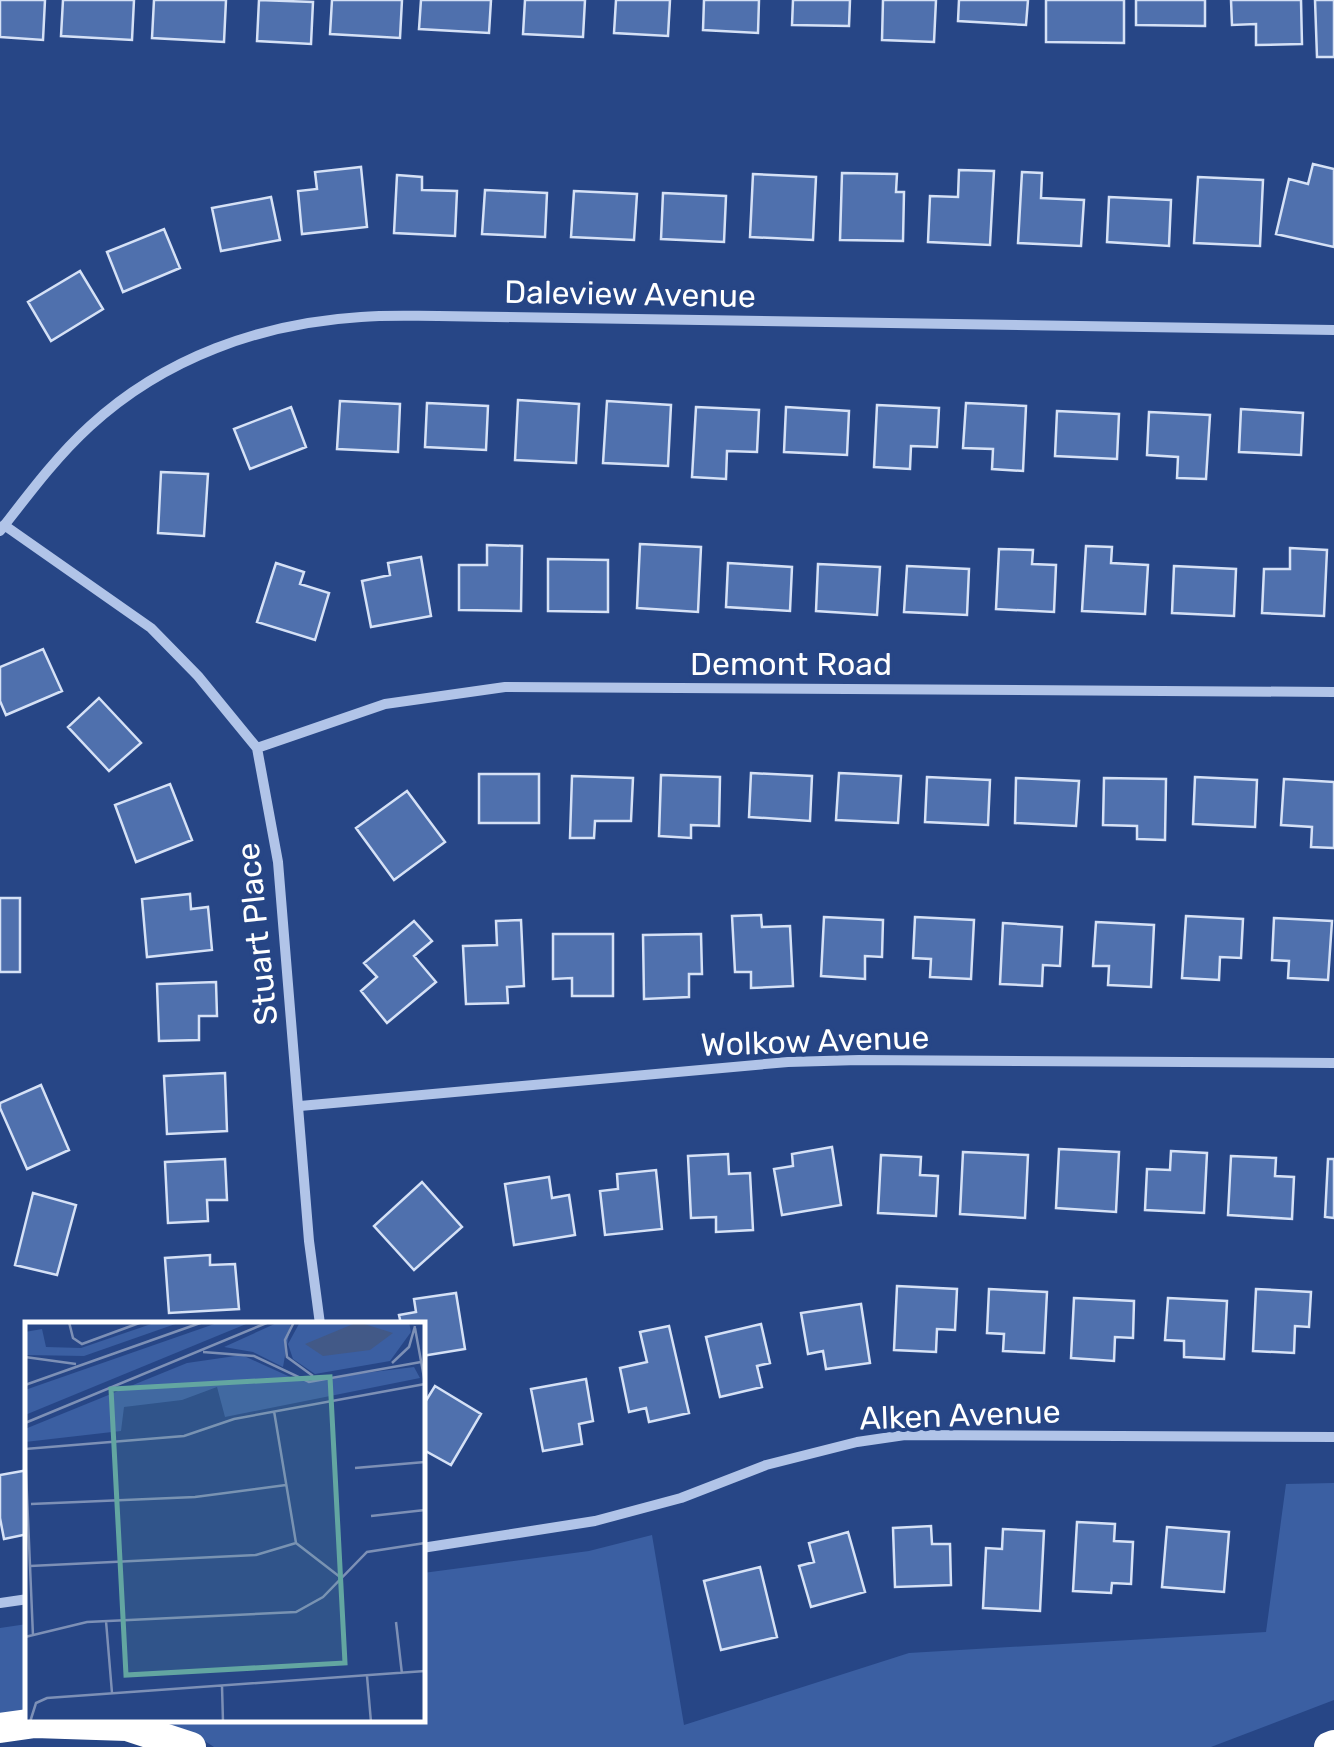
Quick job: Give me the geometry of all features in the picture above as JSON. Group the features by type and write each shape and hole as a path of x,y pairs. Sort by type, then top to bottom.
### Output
{"highway":[{"path":"0,1728 35,1722 127,1726 191,1747"}],"street":[{"name":"Daleview Avenue","path":"2,528 62,454 135,390 166,371 238,339 279,327 326,320 419,316 1334,330"},
{"name":"Stuart Place","path":"2,528 151,628 198,676 257,748 278,862 320,1322"},
{"name":"Demont Road","path":"257,748 385,704 505,687 1334,692"},
{"name":"Wolkow Avenue","path":"300,1106 788,1062 1334,1063"},
{"name":"Alken Avenue","path":"425,1548 596,1521 680,1498 766,1464 856,1442 905,1436 1334,1436"},
{"path":"0,1602 25,1599"}],"shaded area":[{"path":"1334,1483 1334,1700 1211,1747 214,1747 189,1731 157,1722 425,1722 425,1573 589,1551 652,1535 684,1725 909,1653 1266,1632 1286,1484"},
{"path":"25,1624 25,1712 0,1715 0,1628"}],"building":[{"path":"0,0 45,0 43,40 0,37"},
{"path":"63,0 134,0 132,40 61,36"},
{"path":"154,0 226,0 224,42 152,38"},
{"path":"259,0 313,2 311,44 257,41"},
{"path":"332,0 402,0 400,38 330,34"},
{"path":"421,0 491,0 489,33 419,29"},
{"path":"525,0 585,0 583,37 523,34"},
{"path":"616,0 670,0 668,36 614,33"},
{"path":"704,0 759,0 758,33 703,30"},
{"path":"793,0 850,0 849,26 792,25"},
{"path":"883,0 936,0 934,42 882,40"},
{"path":"959,0 1028,0 1026,25 958,21"},
{"path":"1046,0 1124,0 1124,43 1046,42"},
{"path":"1136,0 1205,0 1205,26 1136,25"},
{"path":"1231,0 1301,0 1302,44 1256,45 1256,24 1232,25"},
{"path":"1315,0 1334,0 1334,57 1317,57"},
{"path":"1313,164 1334,169 1334,247 1276,234 1289,179 1308,184"},
{"path":"361,167 367,227 302,234 298,191 317,189 315,172"},
{"path":"959,170 994,171 990,245 928,242 930,196 958,197"},
{"path":"1022,172 1042,173 1041,198 1084,200 1081,246 1018,243"},
{"path":"842,173 897,174 896,192 904,192 903,241 840,240"},
{"path":"753,174 816,177 813,240 750,237"},
{"path":"397,175 422,177 422,190 457,191 455,236 394,233"},
{"path":"1198,177 1263,180 1260,246 1194,243"},
{"path":"485,190 547,193 545,237 482,234"},
{"path":"574,191 637,194 634,240 571,237"},
{"path":"663,193 726,196 724,242 661,239"},
{"path":"271,197 280,240 221,251 212,208"},
{"path":"1109,197 1171,200 1169,246 1107,242"},
{"path":"164,229 180,268 123,292 107,252"},
{"path":"80,271 103,309 51,341 28,302"},
{"path":"518,400 579,404 576,463 515,460"},
{"path":"340,401 400,404 398,452 337,449"},
{"path":"607,401 671,405 668,466 603,463"},
{"path":"427,403 488,406 486,450 425,447"},
{"path":"966,403 1026,406 1023,471 992,469 993,449 963,448"},
{"path":"877,405 939,408 937,447 911,446 910,469 874,467"},
{"path":"291,407 306,447 250,469 234,429"},
{"path":"696,407 759,410 757,452 727,451 726,479 692,477"},
{"path":"786,407 849,411 847,455 784,452"},
{"path":"1241,409 1303,413 1301,455 1239,452"},
{"path":"1057,411 1119,414 1117,459 1055,456"},
{"path":"1149,412 1210,415 1206,479 1177,478 1178,457 1147,455"},
{"path":"161,472 208,474 204,536 158,533"},
{"path":"640,544 701,547 698,612 637,608"},
{"path":"487,545 522,546 521,611 459,610 459,565 487,565"},
{"path":"1086,546 1112,547 1111,563 1148,565 1145,614 1082,611"},
{"path":"1290,548 1327,550 1324,616 1262,613 1264,569 1290,569"},
{"path":"999,549 1033,550 1032,564 1056,565 1054,612 996,609"},
{"path":"421,557 431,616 371,627 362,581 390,575 388,563"},
{"path":"548,559 608,560 608,612 548,611"},
{"path":"276,563 304,572 300,584 329,593 315,640 257,622"},
{"path":"728,563 792,567 790,611 726,607"},
{"path":"818,564 880,567 877,615 816,611"},
{"path":"907,566 969,569 967,615 904,612"},
{"path":"1174,566 1236,569 1234,616 1172,613"},
{"path":"43,649 62,691 6,715 0,701 0,667"},
{"path":"99,698 141,743 109,771 68,727"},
{"path":"751,773 812,776 810,821 749,817"},
{"path":"839,773 901,776 898,823 836,820"},
{"path":"479,774 539,774 539,823 479,823"},
{"path":"661,775 720,777 719,826 691,825 691,838 659,836"},
{"path":"572,776 633,778 631,821 595,821 594,838 570,838"},
{"path":"927,777 990,780 988,825 925,822"},
{"path":"1195,777 1257,780 1255,827 1193,824"},
{"path":"1016,778 1079,781 1076,826 1015,823"},
{"path":"1104,778 1166,779 1165,840 1137,839 1137,826 1103,825"},
{"path":"1284,779 1334,782 1334,848 1311,847 1312,827 1281,825"},
{"path":"170,784 192,840 136,862 115,805"},
{"path":"407,791 445,842 394,880 356,828"},
{"path":"190,894 191,909 208,907 212,950 147,957 142,899"},
{"path":"0,898 20,898 20,972 0,972"},
{"path":"761,915 762,927 790,926 793,986 751,988 751,972 735,972 732,916"},
{"path":"1186,916 1243,919 1241,958 1220,957 1219,980 1182,978"},
{"path":"824,917 883,920 882,957 865,956 865,979 821,976"},
{"path":"915,917 974,920 971,979 930,977 931,959 913,958"},
{"path":"1274,918 1332,921 1328,980 1288,978 1289,961 1272,960"},
{"path":"521,920 524,986 507,987 508,1003 466,1004 463,946 497,945 496,921"},
{"path":"414,921 432,941 414,956 436,982 387,1023 361,991 377,977 364,963"},
{"path":"1096,922 1154,925 1151,987 1108,985 1109,966 1093,966"},
{"path":"1003,923 1062,927 1060,966 1043,965 1042,986 1000,984"},
{"path":"553,934 613,934 613,996 572,996 572,978 553,979"},
{"path":"701,934 702,974 689,974 689,997 644,999 643,935"},
{"path":"216,982 217,1016 199,1016 199,1040 159,1041 157,984"},
{"path":"225,1073 227,1131 167,1134 164,1076"},
{"path":"41,1085 69,1150 27,1169 0,1103"},
{"path":"832,1147 841,1205 782,1215 774,1169 793,1166 792,1154"},
{"path":"1059,1149 1119,1152 1116,1212 1056,1208"},
{"path":"1171,1151 1207,1153 1204,1213 1145,1210 1147,1169 1170,1170"},
{"path":"963,1152 1028,1155 1025,1218 960,1214"},
{"path":"728,1154 729,1174 750,1173 753,1230 716,1232 716,1217 691,1218 688,1156"},
{"path":"881,1155 921,1157 920,1175 938,1176 936,1216 878,1213"},
{"path":"1231,1156 1276,1158 1275,1176 1294,1177 1292,1219 1228,1215"},
{"path":"225,1159 227,1200 207,1200 208,1221 168,1223 165,1162"},
{"path":"1328,1159 1334,1159 1334,1218 1325,1217"},
{"path":"656,1170 662,1229 605,1235 600,1191 618,1189 617,1174"},
{"path":"549,1177 552,1198 569,1195 575,1235 514,1245 505,1184"},
{"path":"422,1182 462,1227 414,1270 374,1226"},
{"path":"33,1193 76,1205 57,1275 15,1265"},
{"path":"210,1255 210,1265 235,1264 239,1309 169,1313 165,1258"},
{"path":"897,1286 957,1289 955,1330 937,1329 936,1352 894,1350"},
{"path":"989,1289 1047,1292 1044,1353 1003,1351 1004,1334 987,1333"},
{"path":"1256,1289 1311,1292 1309,1327 1295,1326 1294,1353 1253,1351"},
{"path":"456,1293 465,1349 425,1356 425,1322 401,1322 399,1315 416,1312 414,1299"},
{"path":"1074,1298 1134,1301 1133,1338 1115,1337 1114,1361 1071,1358"},
{"path":"1168,1298 1227,1301 1224,1359 1184,1357 1184,1341 1165,1340"},
{"path":"861,1304 870,1363 826,1369 823,1351 808,1354 801,1313"},
{"path":"761,1324 770,1363 757,1366 762,1387 720,1397 706,1337"},
{"path":"669,1326 689,1413 649,1422 646,1408 629,1412 620,1368 647,1362 640,1332"},
{"path":"586,1379 593,1421 579,1424 582,1444 543,1451 531,1389"},
{"path":"435,1386 481,1414 451,1465 425,1451 425,1402"},
{"path":"25,1471 25,1535 4,1539 0,1475"},
{"path":"1077,1522 1115,1524 1114,1541 1133,1542 1131,1584 1112,1583 1111,1593 1073,1591"},
{"path":"931,1526 932,1544 950,1544 951,1585 895,1587 893,1528"},
{"path":"1167,1527 1229,1532 1224,1592 1162,1587"},
{"path":"1003,1529 1044,1531 1040,1611 983,1608 986,1548 1002,1549"},
{"path":"848,1532 865,1592 811,1607 799,1566 814,1562 809,1543"},
{"path":"760,1567 777,1637 721,1650 704,1581"}]}
